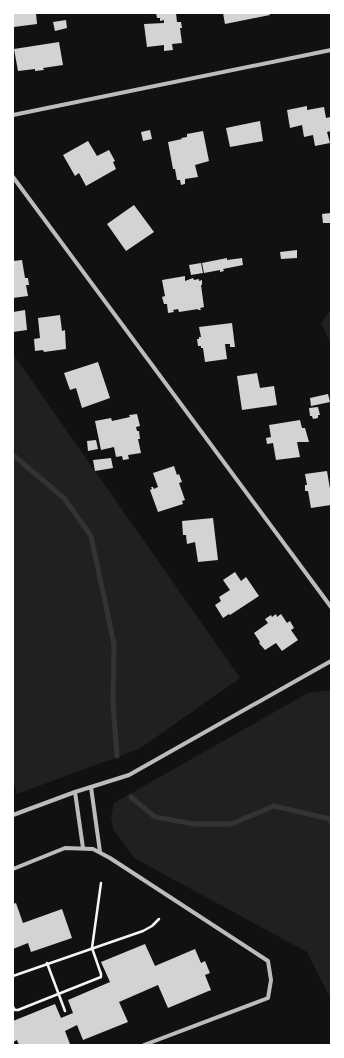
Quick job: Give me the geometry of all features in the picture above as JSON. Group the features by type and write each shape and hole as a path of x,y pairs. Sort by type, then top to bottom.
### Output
{"street":[{"path":"13,115 331,50"},
{"path":"13,177 331,607"},
{"path":"13,815 75,792 129,775 331,661"},
{"path":"91,787 100,852"},
{"path":"75,792 83,848"},
{"path":"13,869 65,848 93,849 100,852 268,961 271,980 268,998 144,1045"}],"path":[{"path":"13,1007 15,1010 18,1010 102,977 92,948 102,883"},
{"path":"13,976 143,931 152,926 159,919"},
{"path":"47,963 65,1011"}],"shaded area":[{"path":"331,309 331,344 321,323"},
{"path":"13,354 240,678 139,749 17,794 13,778"},
{"path":"329,690 331,692 331,999 307,952 134,858 113,829 111,817 114,803 308,693"}],"building":[{"path":"13,13 36,13 37,24 14,27"},
{"path":"156,13 176,13 177,22 181,22 182,28 180,28 182,43 172,44 173,50 164,51 164,45 147,47 144,24 164,23 164,20 160,21 160,18 157,18"},
{"path":"223,13 269,13 270,15 225,24"},
{"path":"66,20 67,28 55,31 53,22"},
{"path":"59,42 63,65 43,68 44,70 35,71 35,69 18,71 14,49"},
{"path":"307,106 307,110 324,107 326,118 331,117 331,131 327,132 330,143 315,146 313,135 304,137 302,125 290,128 287,110"},
{"path":"260,121 263,141 230,147 226,128"},
{"path":"150,130 152,139 143,141 141,132"},
{"path":"203,131 209,161 195,165 198,177 185,179 185,184 181,185 180,180 177,180 175,169 173,169 168,142 187,137 187,134"},
{"path":"88,141 97,156 109,150 115,161 113,162 116,169 86,186 79,173 75,176 63,155"},
{"path":"134,205 154,232 126,251 107,224"},
{"path":"331,213 331,223 323,223 322,214"},
{"path":"297,250 297,258 281,259 280,252"},
{"path":"227,258 227,260 242,258 243,265 223,269 224,271 220,272 220,270 204,273 202,263"},
{"path":"22,260 25,278 28,278 29,285 26,285 28,296 13,298 13,261"},
{"path":"201,263 203,273 191,275 189,265"},
{"path":"185,276 185,281 193,278 194,280 202,280 201,285 204,307 200,308 201,310 198,309 179,312 178,309 173,310 174,312 168,313 167,304 164,304 162,297 165,296 162,280"},
{"path":"25,310 27,330 13,332 13,312"},
{"path":"60,315 62,331 65,330 66,349 44,352 43,350 35,351 34,339 40,338 38,318"},
{"path":"232,323 235,347 230,347 230,344 225,344 227,359 205,362 203,348 198,346 197,339 201,337 199,327"},
{"path":"98,362 110,398 82,408 76,388 70,390 64,373"},
{"path":"257,373 260,388 274,386 277,405 242,410 237,376"},
{"path":"328,394 330,402 311,406 310,398"},
{"path":"318,407 320,415 318,415 318,418 313,419 312,416 310,416 309,408"},
{"path":"137,414 140,426 136,427 137,431 139,431 140,439 138,439 141,453 128,455 129,459 123,460 122,456 116,457 114,447 101,450 95,421 111,418 112,421"},
{"path":"300,420 302,428 305,428 309,442 297,442 300,457 276,460 273,443 267,444 266,438 271,437 269,425"},
{"path":"96,440 98,449 88,451 87,441"},
{"path":"111,458 113,468 95,471 93,460"},
{"path":"174,466 177,475 179,474 182,482 179,483 185,500 182,501 183,504 158,512 150,490 152,489 151,487 154,489 158,487 153,473"},
{"path":"327,471 331,505 311,508 308,491 305,491 305,485 307,485 305,474"},
{"path":"213,518 218,560 198,562 195,542 187,544 186,535 183,535 182,521"},
{"path":"235,572 241,581 246,577 259,596 223,618 215,605 221,601 219,597 230,590 223,580"},
{"path":"276,614 277,617 281,614 287,623 290,621 294,628 291,630 298,640 282,651 276,643 265,650 259,643 260,642 254,633 268,623 265,619"},
{"path":"16,903 23,923 62,909 72,938 31,952 28,943 13,949 13,904"},
{"path":"145,944 155,966 195,949 201,963 205,961 210,973 205,975 211,990 168,1008 158,985 119,1002 128,1022 83,1040 77,1025 65,1031 70,1044 69,1045 19,1045 17,1040 13,1042 13,1021 55,1004 61,1018 73,1013 68,1000 110,982 101,962"}],"waterway":[{"path":"13,455 64,498 91,536 114,644 113,703 117,756"},
{"path":"131,797 155,817 194,824 231,824 274,806 330,819 331,822"}]}
